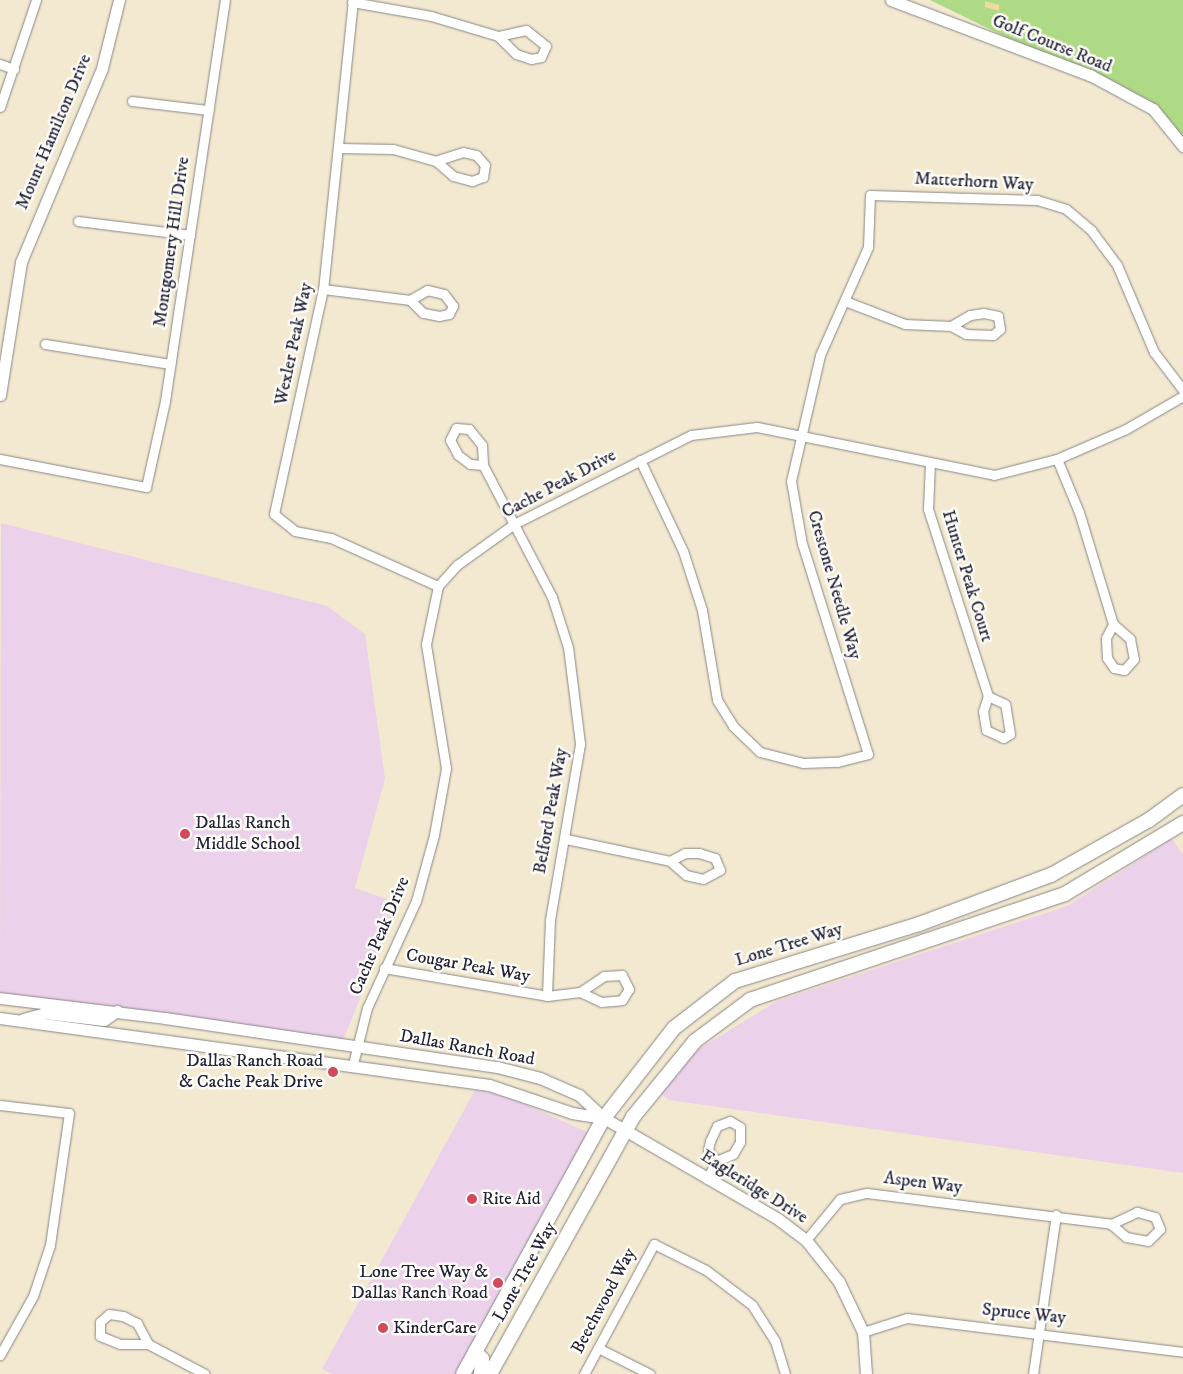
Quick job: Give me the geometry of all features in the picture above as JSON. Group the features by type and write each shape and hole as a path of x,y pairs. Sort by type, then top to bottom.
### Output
{"main road":[{"name":"Lone Tree Way","path":"463,1374 604,1118 674,1028 735,981 919,924 1051,875 1149,820 1183,794"},
{"name":"Lone Tree Way","path":"490,1374 625,1130 660,1078 695,1041 750,1000 1065,894 1183,823"},
{"path":"475,1352 482,1359 481,1374"}],"street":[{"path":"0,107 36,0"},
{"name":"Mount Hamilton Drive","path":"0,395 21,262 44,199 102,68 119,0"},
{"name":"Montgomery Hill Drive","path":"0,459 146,487 170,364 225,0"},
{"name":"Golf Course Road","path":"891,0 1090,75 1153,109 1183,146"},
{"path":"353,1 431,16 498,36 516,54 531,59 541,57 546,46 526,30 498,36"},
{"name":"Wexler Peak Way","path":"353,1 323,289 274,514 295,531 331,538 438,586"},
{"path":"0,64 14,69"},
{"path":"132,101 208,110"},
{"path":"339,148 393,149 436,161 453,176 472,181 483,178 485,165 476,155 463,152 436,161"},
{"name":"Crestone Needle Way","path":"640,460 683,551 702,610 717,700 734,726 760,752 803,763 837,762 868,754 802,544 791,481 800,434 820,355 846,301 868,247 870,195"},
{"name":"Matterhorn Way","path":"870,195 1036,200 1066,208 1091,230 1117,265 1154,352 1183,390"},
{"path":"78,221 190,235"},
{"path":"323,289 410,300"},
{"path":"846,301 905,324 951,326 966,334 993,334 1000,329 998,316 984,313 970,314 951,326"},
{"path":"45,344 170,364"},
{"name":"Cache Peak Drive","path":"354,1064 356,1048 384,968 416,901 446,768 426,644 438,586 457,565 514,524 692,435 757,427 800,434 994,475 1057,459 1126,429 1183,396"},
{"name":"Belford Peak Way","path":"483,465 470,464 458,455 450,440 456,428 470,429 482,445 483,465 552,597 568,647 580,744 566,839 550,920 547,996"},
{"path":"1057,459 1079,512 1112,624 1130,639 1134,658 1124,670 1114,668 1107,658 1106,638 1112,624"},
{"name":"Hunter Peak Court","path":"930,463 928,509 988,696 983,711 986,730 1002,738 1010,734 1006,704 988,696"},
{"path":"566,839 670,861 686,875 703,880 720,870 715,858 699,853 685,853 670,861"},
{"name":"Cougar Peak Way","path":"384,968 547,996 580,992"},
{"path":"622,975 629,989 622,1000 600,1002 580,992 604,976 622,975"},
{"name":"Dallas Ranch Road","path":"0,998 116,1011 356,1048 498,1067 540,1078 579,1095 604,1118"},
{"path":"18,1021 46,1014 104,1020 116,1011"},
{"name":"Dallas Ranch Road","path":"0,1018 354,1064 490,1085 604,1118"},
{"path":"0,1105 69,1113 50,1245 33,1296 0,1355"},
{"name":"Eagleridge Drive","path":"604,1118 707,1179 778,1218 806,1240 840,1282 863,1332 866,1374"},
{"path":"707,1179 716,1161 733,1154 740,1142 740,1127 730,1121 717,1126 710,1141 708,1150 716,1161"},
{"name":"Aspen Way","path":"806,1240 840,1199 867,1193 1056,1215 1111,1224"},
{"path":"1137,1212 1155,1217 1160,1229 1148,1241 1126,1236 1111,1224 1137,1212"},
{"path":"1033,1374 1056,1215"},
{"name":"Beechwood Way","path":"584,1374 654,1244 706,1270 752,1305 775,1341 785,1374"},
{"path":"148,1344 137,1323 123,1316 109,1314 100,1322 100,1336 120,1344 148,1344 205,1374"},
{"name":"Spruce Way","path":"863,1332 907,1318 1039,1331 1183,1352"},
{"path":"598,1348 650,1374"}],"shaded area":[{"name":"Dallas Ranch Middle School","path":"1,523 327,606 365,634 385,779 355,888 398,903 341,1046 0,995"},
{"path":"1172,839 1183,854 1183,1173 669,1100 657,1091 694,1052 777,1001 1067,906"},
{"path":"475,1090 509,1097 589,1133 457,1374 332,1374 322,1369"}],"green space":[{"path":"930,0 1183,0 1183,146 1153,109"}],"sand":[{"path":"985,1 999,5 999,11 985,7"}],"place":[{"name":"Dallas Ranch Middle School","path":"185,834"},
{"name":"Dallas Ranch Road & Cache Peak Drive","path":"333,1072"},
{"name":"Rite Aid","path":"472,1199"},
{"name":"Lone Tree Way & Dallas Ranch Road","path":"498,1283"},
{"name":"KinderCare","path":"383,1328"}]}
